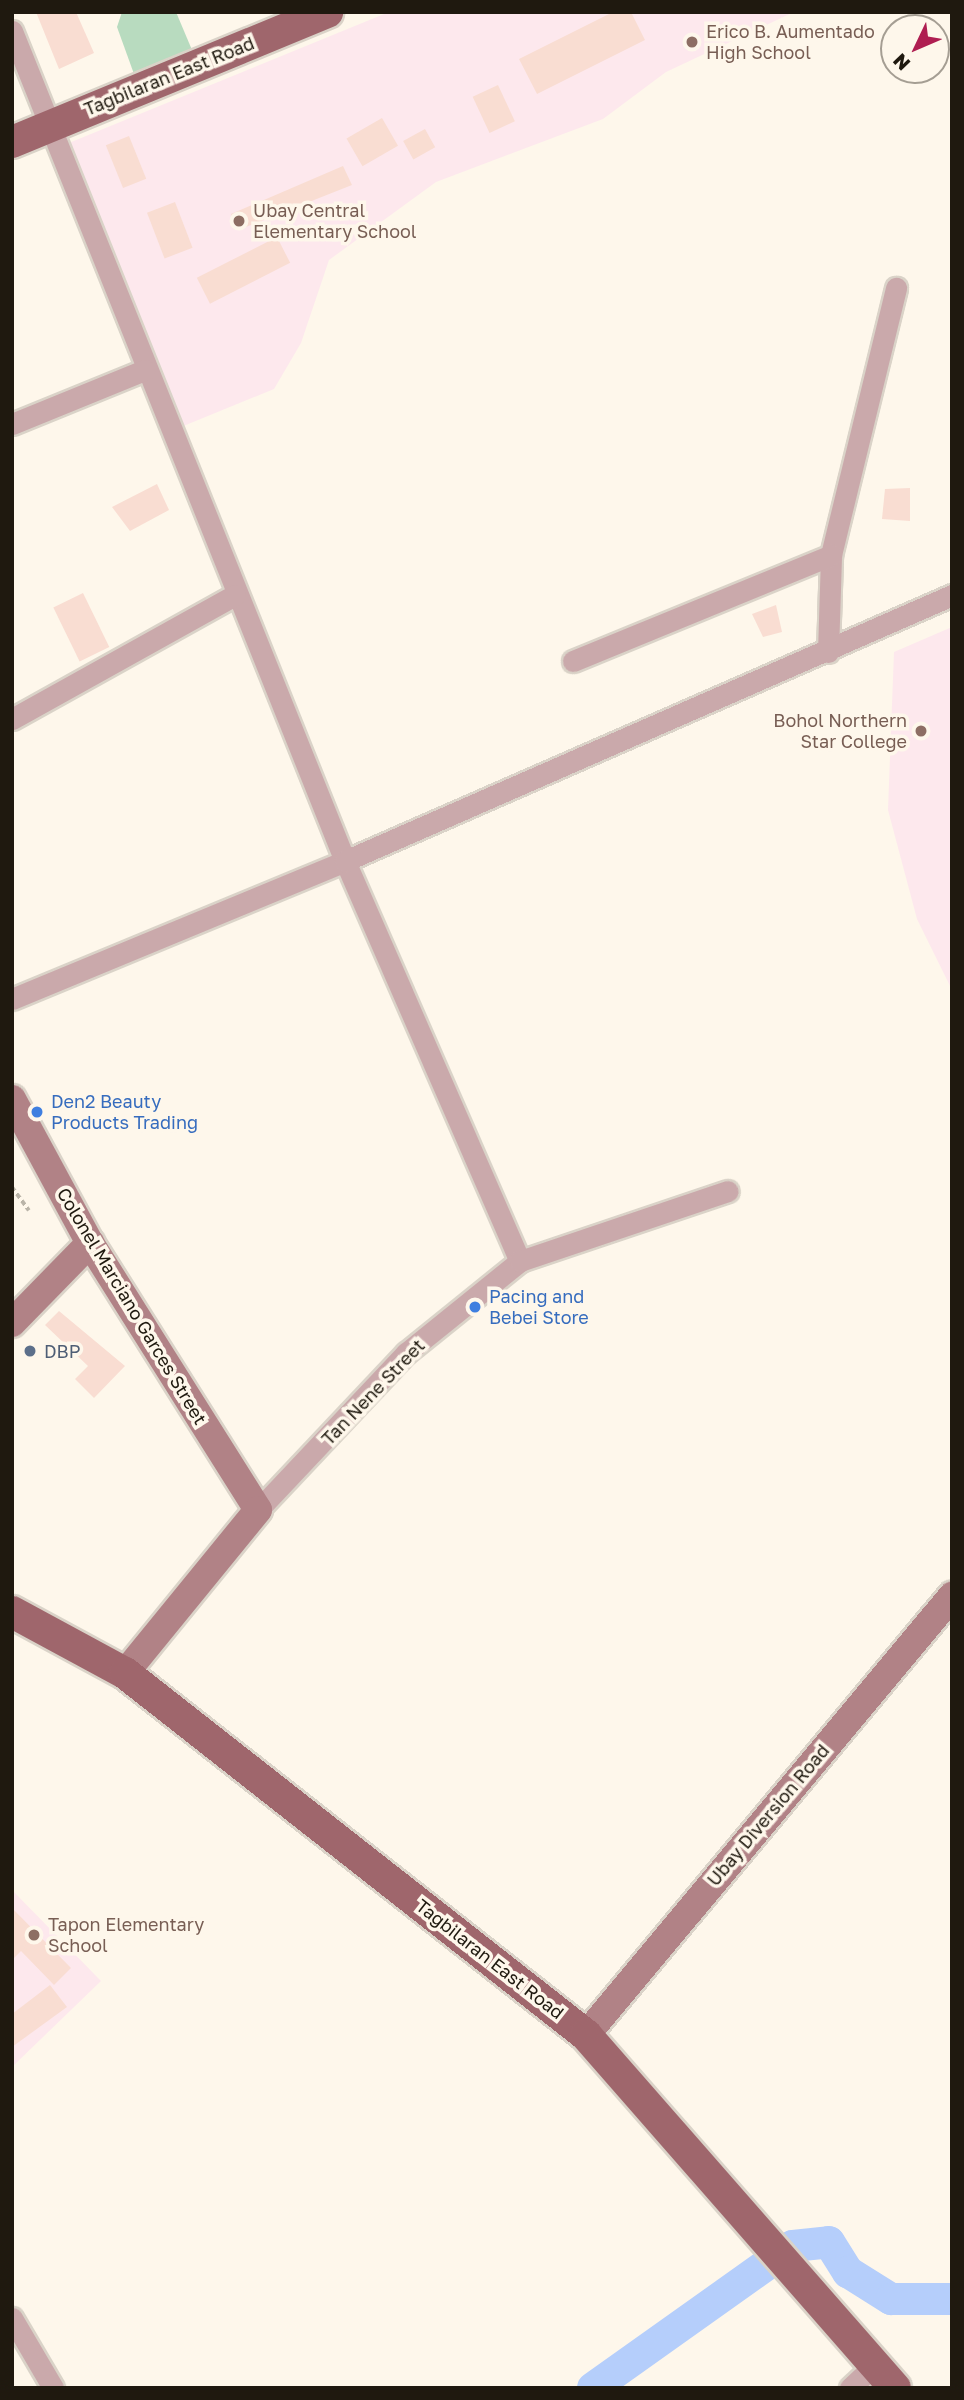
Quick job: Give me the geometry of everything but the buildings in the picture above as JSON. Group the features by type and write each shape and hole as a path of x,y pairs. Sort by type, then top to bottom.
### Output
{"main road":[{"name":"Tagbilaran East Road","path":"12,142 327,12"},
{"name":"Tagbilaran East Road","path":"12,1612 125,1673 586,2035 885,2376"}],"street":[{"path":"12,32 46,126 235,595 345,861 520,1261"},
{"path":"828,652 831,555 896,288"},
{"path":"12,424 144,370"},
{"path":"573,661 831,555"},
{"path":"12,719 235,595"},
{"path":"12,999 345,861 828,652 952,595"},
{"name":"Colonel Marciano Garces Street","path":"12,1099 90,1243 258,1510"},
{"name":"Tan Nene Street","path":"125,1673 258,1510 406,1353 520,1261 728,1191"},
{"path":"12,1323 90,1243"},
{"name":"Ubay Diversion Road","path":"586,2035 952,1596"},
{"path":"12,2318 53,2388"},
{"path":"850,2388 885,2376"}],"path":[{"path":"12,1187 29,1210"}],"shaded area":[{"name":"Ubay Central Elementary School","path":"389,12 794,12 666,72 603,119 436,182 329,260 301,343 274,389 181,427 64,145"},
{"name":"Bohol Northern Star College","path":"952,627 952,990 917,919 888,810 894,652"},
{"name":"Tapon Elementary School","path":"12,1890 101,1981 12,2067"}],"green space":[{"path":"122,12 176,12 192,50 134,74 117,27"}],"waterway":[{"path":"593,2388 793,2246 829,2242 848,2272 891,2299 952,2299"}],"place":[{"name":"Erico B. Aumentado High School","path":"692,42"},
{"name":"Ubay Central Elementary School","path":"239,221"},
{"name":"Bohol Northern Star College","path":"921,731"},
{"name":"Den2 Beauty Products Trading","path":"37,1112"},
{"name":"Pacing and Bebei Store","path":"475,1307"},
{"name":"DBP","path":"30,1351"},
{"name":"Tapon Elementary School","path":"34,1935"}]}
